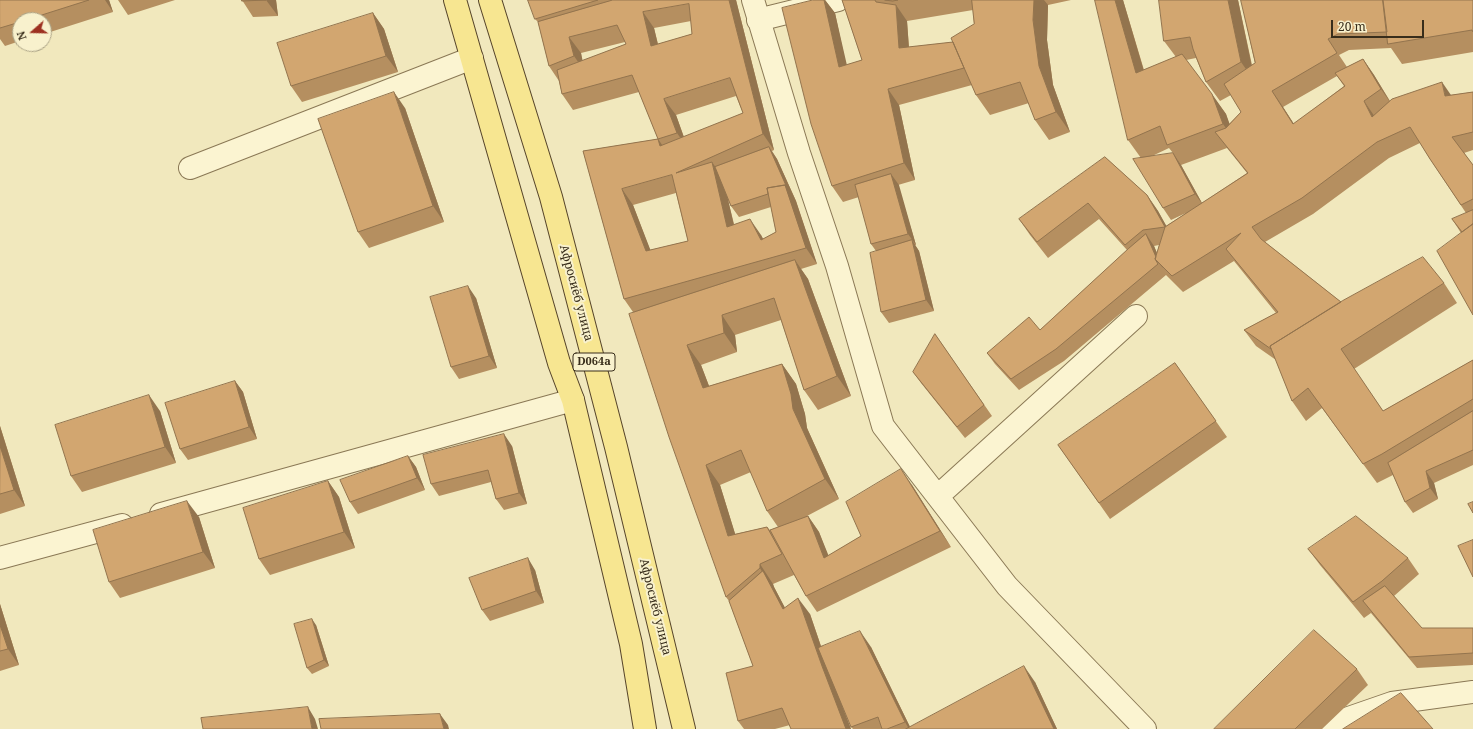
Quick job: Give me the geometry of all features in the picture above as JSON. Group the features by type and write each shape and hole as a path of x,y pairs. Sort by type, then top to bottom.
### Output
{"main road":[{"name":"D064a","path":"455,0 559,363 573,400 631,644 645,729"},
{"name":"Афросиёб улица","path":"490,0 551,197 616,447 684,729"}],"street":[{"path":"838,0 755,10 799,153 837,266 883,426 1007,586 1145,729"},
{"path":"190,168 472,58"},
{"path":"938,496 1136,316"},
{"path":"0,558 573,400"},
{"path":"1333,729 1340,721 1392,702 1473,692"}],"building":[{"path":"0,0 89,0 51,12 12,12 12,24 0,28"},
{"path":"242,0 266,0 242,1"},
{"path":"528,0 598,0 535,19"},
{"path":"613,0 729,0 763,134 676,173 712,162 727,227 750,219 761,240 776,232 767,188 785,185 806,248 624,299 583,151 658,139 632,75 562,94 557,70 626,44 617,25 569,37 574,56 549,66 538,22","holes":["689,4 692,34 651,46 643,12","730,78 743,113 660,146 658,139 677,133 664,99","672,175 688,241 646,251 622,189"]},
{"path":"813,0 824,0 839,67 862,60 842,0 875,0 876,2 896,5 899,48 953,42 964,68 888,89 904,163 832,186 811,124 782,8"},
{"path":"972,0 1034,0 1033,20 1039,66 1056,112 1035,120 1020,82 976,95 951,38 974,24"},
{"path":"1095,0 1115,0 1136,73 1182,54 1212,94 1223,124 1167,145 1160,126 1128,140"},
{"path":"1159,0 1228,0 1241,62 1206,82 1190,37 1164,41"},
{"path":"1241,0 1383,0 1387,32 1338,34 1328,39 1337,53 1272,91 1293,124 1345,86 1335,73 1363,59 1381,89 1364,101 1372,117 1392,99 1442,82 1445,96 1473,92 1473,132 1452,137 1473,165 1473,199 1461,205 1410,127 1377,142 1302,198 1252,227 1261,239 1341,302 1270,346 1271,349 1244,330 1278,312 1226,249 1241,233 1172,276 1155,259 1165,227 1248,173 1215,132 1226,128 1241,112 1224,84 1255,63"},
{"path":"1383,0 1473,0 1473,32 1472,30 1388,44"},
{"path":"373,13 386,56 291,86 277,43"},
{"path":"394,92 433,206 358,232 318,119"},
{"path":"769,147 788,190 785,185 767,188 768,194 731,206 715,167"},
{"path":"1173,153 1195,194 1163,208 1133,159"},
{"path":"1105,157 1147,195 1165,227 1143,230 1125,245 1088,203 1037,242 1019,219"},
{"path":"891,174 908,234 871,244 855,185"},
{"path":"1473,210 1473,224 1462,232 1452,219"},
{"path":"1473,224 1473,315 1437,251"},
{"path":"1146,234 1158,264 1056,349 1011,379 987,353 1029,317 1040,330"},
{"path":"912,240 926,300 881,312 870,253"},
{"path":"1423,257 1444,283 1341,349 1383,411 1473,360 1473,399 1363,464 1308,388 1292,401 1270,346 1342,301"},
{"path":"795,260 837,376 804,390 774,298 722,315 724,333 687,345 703,388 782,364 791,394 793,409 825,479 767,511 741,450 706,465 728,536 767,527 782,554 760,564 760,568 726,597 669,437 629,314"},
{"path":"468,286 489,356 451,367 430,297"},
{"path":"935,334 984,405 957,427 913,372"},
{"path":"1175,363 1216,421 1099,503 1058,445"},
{"path":"235,381 249,427 180,449 165,403"},
{"path":"149,395 165,447 71,476 55,425"},
{"path":"1473,411 1473,450 1426,471 1430,488 1405,502 1388,463"},
{"path":"504,434 519,493 496,499 488,470 431,484 423,455"},
{"path":"0,446 14,490 0,494"},
{"path":"408,456 417,478 350,502 340,480"},
{"path":"901,469 940,531 806,596 770,530 808,516 824,558 861,536 846,502"},
{"path":"328,481 344,532 259,559 243,508"},
{"path":"187,501 203,552 109,582 93,530"},
{"path":"1473,502 1473,513 1468,504"},
{"path":"1356,516 1408,558 1382,581 1353,602 1308,549"},
{"path":"1473,540 1473,577 1458,546"},
{"path":"528,558 536,591 482,610 469,578"},
{"path":"763,571 783,609 798,598 846,729 791,729 782,708 738,721 726,673 753,666 729,601"},
{"path":"1385,586 1422,628 1473,628 1473,653 1409,657 1363,601"},
{"path":"312,619 324,660 307,668 294,624"},
{"path":"0,625 8,649 0,651"},
{"path":"1314,630 1357,669 1295,729 1214,729"},
{"path":"860,631 905,722 887,729 882,729 878,717 851,727 818,648"},
{"path":"1024,666 1054,729 906,729"},
{"path":"1401,693 1433,729 1343,729"},
{"path":"308,707 312,729 203,729 201,718"},
{"path":"440,714 444,729 321,729 319,719"}]}
